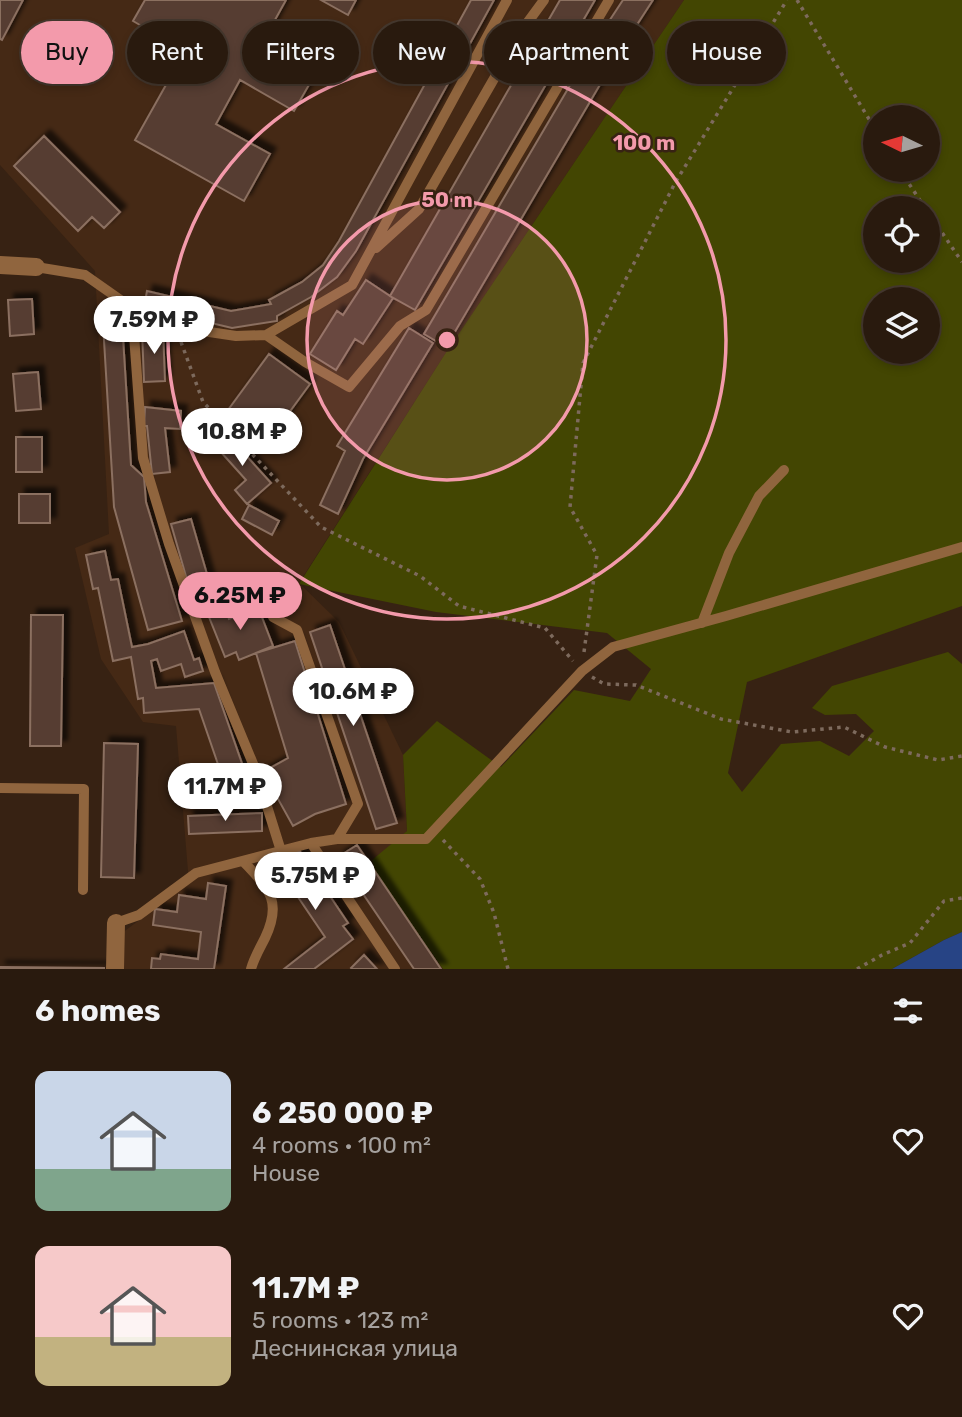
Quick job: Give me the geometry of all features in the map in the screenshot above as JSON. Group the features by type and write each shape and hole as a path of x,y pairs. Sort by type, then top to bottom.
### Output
{"street":[{"path":"0,265 36,267"},
{"path":"115,969 116,923"}],"lane":[{"path":"36,267 85,275 132,308 176,327 236,336 266,335 352,285 507,0"},
{"path":"368,255 419,209 522,30 544,0"},
{"path":"266,335 305,362 349,387 400,326 426,310 609,0"},
{"path":"132,308 142,458 169,544 215,671 257,771 281,851"},
{"path":"702,623 729,553 759,496 784,470"},
{"path":"116,923 139,915 196,873 243,860 337,839 426,839 582,671 613,647 962,547"},
{"path":"273,617 297,630 358,804 337,839"},
{"path":"0,788 84,789 83,890"},
{"path":"311,843 395,969"},
{"path":"243,860 268,887 273,904 267,934 251,969"}],"path":[{"path":"582,671 597,555 570,507 583,363 675,183 787,0"},
{"path":"797,0 863,109"},
{"path":"940,230 962,262"},
{"path":"176,327 203,402 321,527 420,576 459,606 545,628 582,671 604,684 636,685 721,719 792,733 844,727 885,747 938,760 962,756"},
{"path":"434,830 480,879 494,914 508,969"},
{"path":"857,969 910,943 944,901 962,898"}],"shaded area":[{"path":"0,0 684,0 670,21 667,21 653,46 653,21 484,21 484,84 627,84 445,354 299,583 339,622 403,755 407,831 377,875 443,969 120,969 122,933 189,883 176,726 143,722 101,659 75,548 109,534 95,271 0,165"},
{"path":"684,0 962,0 962,606 747,682 728,773 742,792 781,744 820,741 849,756 874,731 856,714 825,715 812,708 832,686 948,652 962,664 962,932 892,969 443,969 377,875 372,860 407,831 403,755 437,721 501,767 574,690 630,701 651,669 607,633 436,612 299,584 445,354 627,84 653,84 653,46 667,25 667,84 786,84 786,21 670,21"}],"water":[{"path":"962,932 962,969 892,969 944,940"}],"building":[{"path":"0,0 23,0 2,40 0,39"},
{"path":"145,0 286,0 274,21 242,21 242,81 240,80 216,124 270,154 244,201 135,140 166,84 228,84 228,21 133,21"},
{"path":"321,0 356,0 348,15"},
{"path":"471,0 494,0 470,44 470,21 459,21"},
{"path":"560,0 595,0 583,21 548,21"},
{"path":"623,0 653,0 639,21 609,21"},
{"path":"247,84 310,84 294,111"},
{"path":"425,84 448,84 356,251 337,277 311,297 277,316 277,321 232,328 144,307 147,291 231,311 271,304 269,300 302,282 323,265 339,241"},
{"path":"512,84 546,84 415,310 390,296"},
{"path":"571,84 600,84 446,347 424,334"},
{"path":"44,136 120,212 104,228 92,217 78,231 14,166"},
{"path":"366,280 393,298 363,344 355,339 336,370 310,354 337,311 343,315"},
{"path":"32,299 34,334 10,336 8,300"},
{"path":"118,306 119,321 122,321 131,465 144,477 146,502 182,621 148,630 114,507 102,307"},
{"path":"409,328 433,343 363,459 338,514 320,505 345,451 337,446"},
{"path":"163,329 165,381 144,382 142,330"},
{"path":"269,354 310,384 269,440 228,410"},
{"path":"38,372 41,409 16,411 13,374"},
{"path":"145,407 181,411 180,429 165,428 170,472 152,474 147,426 144,426"},
{"path":"223,430 271,483 247,504 235,490 246,480 211,441"},
{"path":"16,437 42,437 42,472 16,472"},
{"path":"19,494 50,494 50,523 19,523"},
{"path":"249,505 279,521 272,535 242,519"},
{"path":"191,519 209,581 189,587 171,524"},
{"path":"105,551 111,580 118,579 132,647 184,631 194,660 199,658 203,671 185,677 181,664 161,671 157,659 151,661 156,688 214,683 245,772 250,771 251,792 192,795 191,775 221,773 199,709 144,713 143,698 138,699 131,657 113,661 98,588 93,589 86,555"},
{"path":"224,605 229,619 258,607 273,646 239,660 236,652 225,657 207,612"},
{"path":"31,615 63,615 61,746 30,746"},
{"path":"330,625 397,823 376,829 310,632"},
{"path":"295,641 346,804 315,814 293,826 263,772 288,758 256,653"},
{"path":"104,743 138,744 134,878 101,877"},
{"path":"262,813 262,831 189,834 188,816"},
{"path":"357,845 441,969 414,969 338,857"},
{"path":"299,850 348,923 343,926 353,939 314,969 284,969 325,937 277,866"},
{"path":"208,883 226,886 214,969 151,969 152,958 160,959 161,954 198,959 201,932 153,925 155,909 177,912 179,895 206,899"},
{"path":"364,955 377,969 351,968"},
{"path":"104,968 104,969 0,969"}]}
